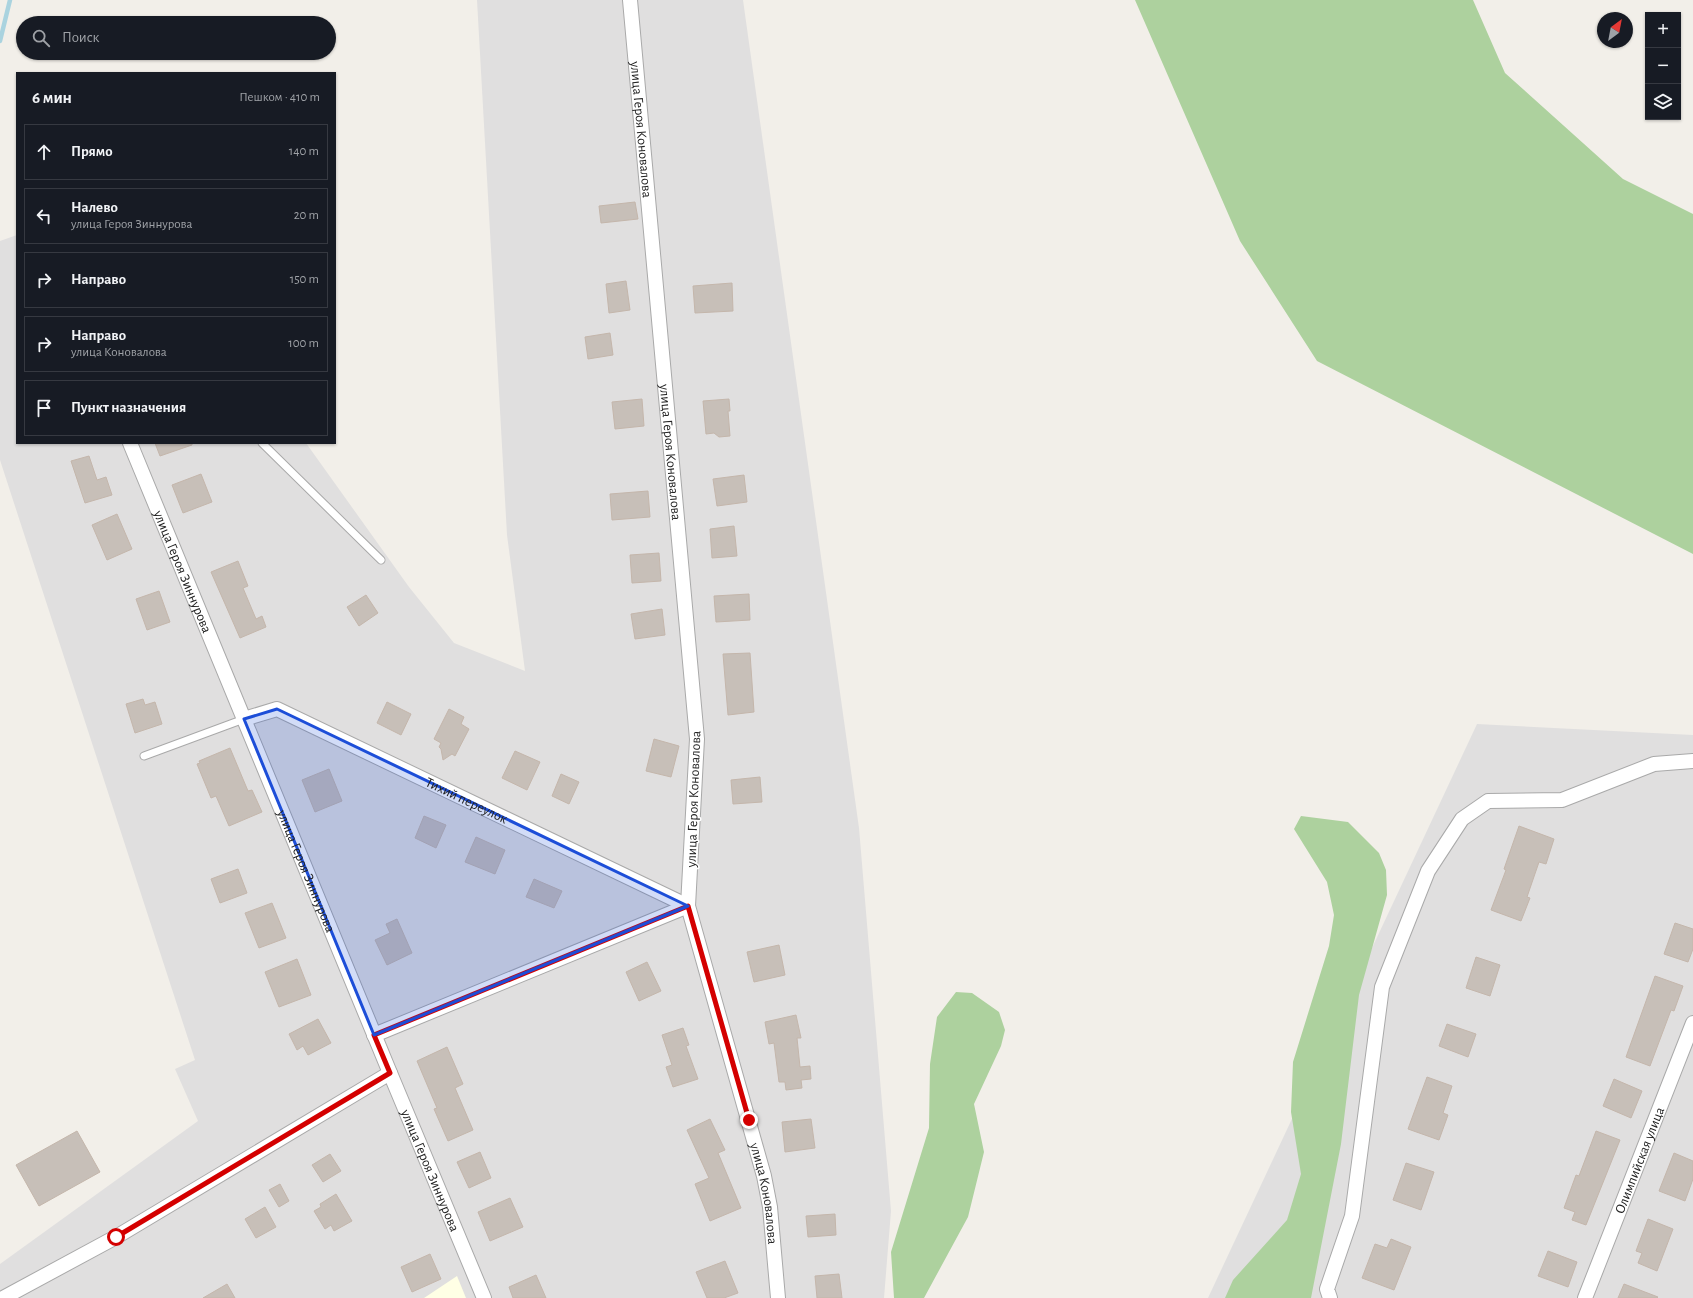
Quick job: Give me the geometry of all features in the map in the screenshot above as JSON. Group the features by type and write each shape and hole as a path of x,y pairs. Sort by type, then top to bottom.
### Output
{"street":[{"name":"улица Героя Коновалова","path":"630,0 697,739 688,906"},
{"name":"улица Героя Зиннурова","path":"130,444 484,1298"},
{"name":"Тихий переулок","path":"244,719 277,709 688,906"},
{"path":"1330,1298 1327,1289 1352,1216 1382,987 1428,871 1462,819 1488,801 1562,800 1654,764 1693,761"},
{"path":"374,1035 688,906"},
{"name":"улица Коновалова","path":"688,906 764,1176 770,1207 778,1298"},
{"name":"Олимпийская улица","path":"1586,1298 1693,1023"},
{"path":"3,1298 116,1237 390,1073"}],"lane":[{"path":"263,444 381,560"},
{"path":"144,756 244,719"}],"highlighted area":[{"path":"277,709 688,906 374,1035 244,719"}],"shaded area":[{"path":"477,0 743,0 859,828 891,1211 884,1298 0,1298 0,1264 198,1121 175,1069 195,1060 0,460 0,241 16,235 16,444 307,444 409,587 454,643 525,671 507,535"},
{"path":"1477,724 1693,735 1693,1298 1208,1298"},
{"path":"457,1276 466,1298 424,1298"}],"green space":[{"path":"1135,0 1473,0 1505,73 1623,179 1693,214 1693,554 1317,361 1240,241"},
{"path":"1301,816 1348,822 1379,853 1386,870 1387,895 1359,995 1341,1144 1311,1298 1225,1298 1233,1280 1287,1220 1301,1174 1291,1112 1293,1062 1329,946 1334,915 1327,882 1294,829"},
{"path":"956,992 972,993 999,1012 1005,1030 1001,1046 974,1104 984,1152 968,1217 924,1298 894,1298 891,1252 929,1128 930,1064 937,1017"}],"building":[{"path":"635,202 638,219 601,223 599,206"},
{"path":"626,281 630,310 609,313 606,284"},
{"path":"732,283 733,311 695,313 693,286"},
{"path":"610,333 613,355 588,359 585,337"},
{"path":"642,399 644,426 615,429 612,402"},
{"path":"729,399 730,411 728,411 730,436 719,437 714,433 706,434 703,401"},
{"path":"155,444 192,444 192,445 160,456"},
{"path":"89,456 97,480 106,477 112,495 85,503 71,461"},
{"path":"201,474 212,502 183,513 172,485"},
{"path":"744,475 747,502 717,506 713,479"},
{"path":"648,491 650,517 612,520 610,494"},
{"path":"117,514 132,549 107,560 92,525"},
{"path":"734,526 737,556 712,558 710,529"},
{"path":"659,553 661,581 632,583 630,555"},
{"path":"238,561 248,586 243,588 256,619 262,616 266,627 240,638 211,572"},
{"path":"159,591 170,622 147,630 136,599"},
{"path":"749,594 750,620 716,622 714,596"},
{"path":"366,595 378,613 359,626 347,607"},
{"path":"662,609 665,635 635,639 631,614"},
{"path":"750,653 754,712 728,715 723,654"},
{"path":"143,699 145,705 155,702 162,724 135,733 126,704"},
{"path":"387,702 411,714 401,735 377,723"},
{"path":"449,709 464,717 461,724 469,729 455,756 452,754 443,760 441,749 439,747 441,743 434,739"},
{"path":"654,739 679,746 671,777 646,771"},
{"path":"230,748 248,791 252,790 262,812 229,826 216,796 211,798 197,764 200,763 199,761"},
{"path":"515,751 540,762 527,790 502,778"},
{"path":"329,769 342,801 315,812 302,780"},
{"path":"561,774 579,782 569,804 552,796"},
{"path":"760,777 762,802 733,804 731,780"},
{"path":"424,816 446,825 436,848 415,838"},
{"path":"1519,826 1554,839 1546,864 1539,862 1527,897 1530,898 1521,921 1491,910 1506,870 1504,869"},
{"path":"476,837 505,850 495,874 465,862"},
{"path":"238,869 247,893 220,903 211,879"},
{"path":"534,879 562,891 554,908 526,897"},
{"path":"272,903 286,938 259,948 245,913"},
{"path":"397,919 412,953 387,965 375,940 390,933 386,924"},
{"path":"1675,923 1693,929 1693,949 1688,962 1664,954"},
{"path":"779,945 785,975 754,982 747,952"},
{"path":"1476,957 1500,965 1490,996 1466,988"},
{"path":"297,959 311,995 279,1007 265,972"},
{"path":"647,962 661,991 639,1001 626,972"},
{"path":"1655,976 1683,986 1674,1011 1671,1010 1650,1066 1626,1057"},
{"path":"796,1015 801,1038 797,1038 800,1067 810,1066 811,1079 801,1080 802,1088 786,1090 785,1082 779,1082 774,1043 769,1044 765,1022"},
{"path":"318,1019 331,1043 308,1055 303,1046 297,1050 289,1034"},
{"path":"1447,1024 1476,1034 1468,1057 1439,1046"},
{"path":"683,1028 689,1045 686,1046 698,1079 673,1087 666,1067 672,1065 662,1035"},
{"path":"447,1047 463,1084 455,1088 473,1130 448,1141 434,1109 437,1108 417,1061"},
{"path":"1427,1077 1452,1086 1443,1113 1448,1115 1439,1140 1408,1129"},
{"path":"1614,1079 1642,1091 1631,1118 1603,1106"},
{"path":"710,1119 725,1150 718,1153 741,1208 710,1221 695,1184 709,1178 687,1130"},
{"path":"811,1119 815,1148 785,1152 782,1122"},
{"path":"77,1131 100,1172 39,1206 16,1165"},
{"path":"1596,1131 1620,1140 1586,1225 1572,1220 1575,1212 1564,1208 1576,1175 1579,1176"},
{"path":"480,1152 491,1178 469,1188 457,1162"},
{"path":"1674,1153 1693,1161 1693,1179 1685,1201 1659,1191"},
{"path":"330,1154 341,1171 323,1182 312,1165"},
{"path":"1406,1163 1434,1172 1421,1210 1393,1200"},
{"path":"280,1184 289,1201 279,1207 269,1190"},
{"path":"336,1194 352,1221 334,1231 331,1225 325,1229 314,1211 321,1207 320,1204"},
{"path":"510,1198 523,1227 490,1241 478,1212"},
{"path":"265,1207 276,1227 256,1238 245,1219"},
{"path":"835,1214 836,1235 808,1237 806,1216"},
{"path":"1648,1219 1673,1229 1657,1271 1638,1263 1642,1253 1636,1251"},
{"path":"1391,1239 1411,1247 1394,1290 1362,1278 1375,1244 1387,1248"},
{"path":"1548,1251 1577,1262 1568,1287 1538,1276"},
{"path":"430,1254 441,1279 412,1292 401,1267"},
{"path":"725,1261 738,1293 724,1298 707,1298 696,1272"},
{"path":"839,1274 842,1298 817,1298 815,1276"},
{"path":"536,1275 546,1298 513,1298 509,1287"},
{"path":"227,1284 235,1298 203,1298"},
{"path":"1624,1284 1658,1297 1618,1298"}],"waterway":[{"path":"0,41 10,0"}],"route":[{"path":"116,1237 390,1073 374,1035 688,906 749,1120"}]}
